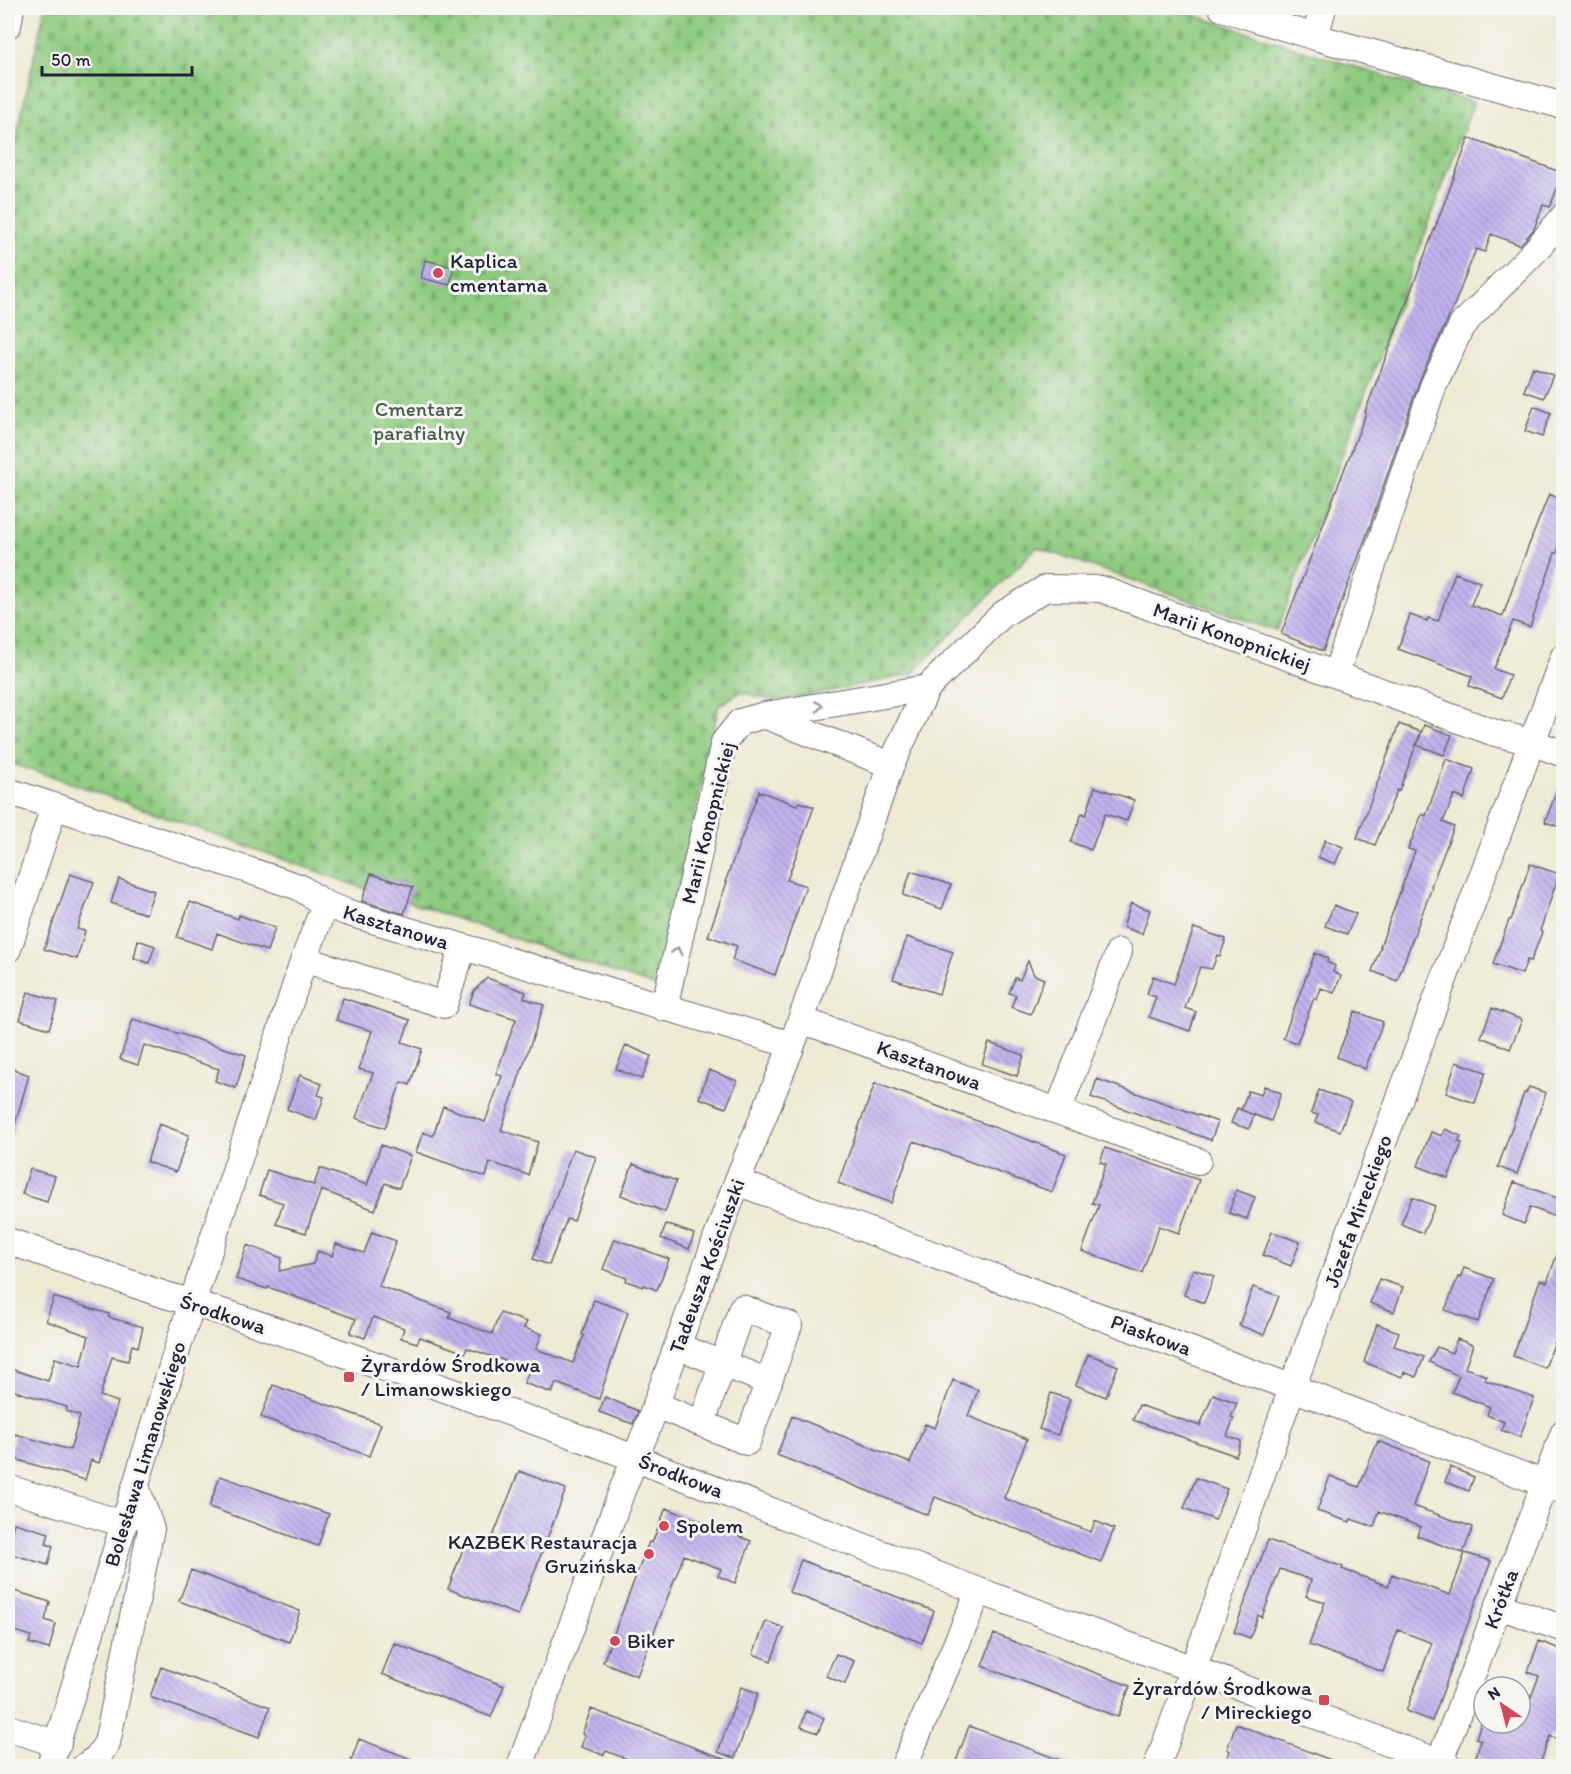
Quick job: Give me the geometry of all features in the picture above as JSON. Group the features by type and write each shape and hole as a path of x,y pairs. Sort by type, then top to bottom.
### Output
{"street":[{"path":"8,25 11,8"},
{"path":"1222,8 1315,37 1563,106"},
{"path":"1315,37 1323,8"},
{"path":"1336,674 1434,384 1462,325 1535,250 1563,216"},
{"name":"Marii Konopnickiej","path":"891,765 927,688 1003,614 1046,588 1101,589 1495,733 1531,742 1563,754"},
{"name":"Józefa Mireckiego","path":"1157,1767 1194,1669 1292,1388 1563,656"},
{"name":"Marii Konopnickiej","path":"664,1008 724,742 740,722 765,715 927,688"},
{"path":"765,715 891,765"},
{"name":"Tadeusza Kościuszki","path":"520,1767 737,1182 792,1045 891,765"},
{"name":"Kasztanowa","path":"8,791 299,887 325,904 463,948 792,1045"},
{"path":"8,949 54,807"},
{"name":"Bolesława Limanowskiego","path":"54,1755 192,1304 304,959 325,904"},
{"path":"304,959 444,1005 463,948"},
{"path":"1058,1111 1119,952"},
{"name":"Kasztanowa","path":"801,1020 1198,1161"},
{"name":"Piaskowa","path":"737,1182 1554,1488"},
{"name":"Środkowa","path":"8,1241 192,1304 235,1316 635,1458 979,1591 1194,1669 1442,1765"},
{"path":"656,1405 747,1442 789,1325 742,1308 702,1423"},
{"path":"677,1346 769,1382"},
{"name":"Krótka","path":"1442,1765 1499,1606 1554,1488 1563,1432"},
{"path":"85,1767 97,1758 108,1743 151,1529 136,1486"},
{"path":"8,1488 124,1524"},
{"path":"904,1767 979,1591"},
{"path":"1499,1606 1563,1629"},
{"path":"8,1728 54,1755"}],"green space":[{"name":"Cmentarz parafialny","path":"45,8 1172,8 1431,91 1474,102 1277,631 1037,547 912,674 787,700 767,699 741,692 719,705 657,987 408,902 412,887 371,874 366,889 54,777 8,763 8,174"}],"building":[{"path":"1469,138 1563,173 1550,207 1543,205 1534,229 1520,245 1491,234 1485,252 1476,249 1453,308 1420,379 1365,540 1323,651 1281,634"},
{"name":"Kaplica cmentarna","path":"425,260 454,267 450,285 421,278"},
{"path":"1533,367 1553,375 1544,398 1524,391"},
{"path":"1534,406 1551,413 1542,437 1525,431"},
{"path":"1549,494 1563,500 1563,535 1530,627 1513,621 1494,669 1510,675 1502,698 1469,686 1472,676 1398,649 1410,615 1427,621 1428,618 1438,621 1455,573 1480,582 1471,605 1503,616"},
{"path":"1399,724 1421,732 1399,791 1397,790 1375,845 1357,838"},
{"path":"1424,725 1452,735 1444,755 1417,745"},
{"path":"1446,759 1474,769 1464,799 1454,795 1443,822 1454,827 1397,981 1372,971 1415,851 1408,849 1422,814 1426,816"},
{"path":"1563,778 1563,828 1545,822"},
{"path":"1095,787 1134,800 1127,821 1105,814 1091,850 1071,842 1082,813 1086,815"},
{"path":"759,791 797,805 799,802 814,807 787,880 806,886 775,975 732,960 737,946 708,936 727,882 725,882"},
{"path":"1325,840 1343,847 1335,864 1318,857"},
{"path":"1530,864 1559,874 1540,931 1542,932 1531,961 1527,960 1522,974 1493,964"},
{"path":"911,871 951,885 942,909 903,895"},
{"path":"70,874 94,882 77,929 85,931 77,959 44,949"},
{"path":"371,874 413,887 404,914 362,901"},
{"path":"119,879 154,891 146,914 111,903"},
{"path":"190,902 238,919 239,915 275,928 267,951 217,933 212,949 177,937"},
{"path":"1131,903 1150,910 1142,934 1123,927"},
{"path":"1334,905 1356,914 1347,934 1325,926"},
{"path":"1194,928 1226,939 1212,969 1200,967 1185,1008 1196,1012 1190,1031 1149,1017 1156,997 1147,994 1153,976 1174,984"},
{"path":"907,937 953,952 939,994 893,979"},
{"path":"138,940 155,946 149,963 134,958"},
{"path":"1315,953 1328,958 1327,962 1335,966 1333,972 1341,976 1334,993 1321,988 1317,1000 1314,998 1297,1043 1283,1038"},
{"path":"1028,961 1034,975 1044,979 1031,1014 1011,1007 1016,995 1009,993 1015,978 1020,980"},
{"path":"487,978 526,992 524,998 544,1005 501,1130 538,1142 528,1175 490,1162 486,1177 416,1152 423,1132 433,1136 443,1106 485,1122 502,1076 496,1074 516,1019 469,1004 474,991"},
{"path":"28,992 58,1001 49,1029 20,1020"},
{"path":"343,998 410,1020 402,1042 422,1049 410,1085 401,1082 385,1128 356,1118 373,1073 359,1069 372,1031 336,1020"},
{"path":"1492,1008 1522,1020 1510,1049 1481,1037"},
{"path":"1355,1011 1383,1022 1365,1069 1337,1057"},
{"path":"133,1019 246,1055 236,1088 215,1081 219,1069 144,1045 138,1065 120,1059"},
{"path":"989,1043 1024,1055 1017,1076 982,1064"},
{"path":"626,1045 651,1056 642,1079 616,1069"},
{"path":"1456,1062 1486,1072 1475,1103 1446,1093"},
{"path":"8,1067 29,1075 12,1135 8,1134"},
{"path":"709,1070 737,1081 726,1108 699,1098"},
{"path":"300,1075 322,1084 318,1095 324,1097 316,1120 287,1109"},
{"path":"1097,1079 1218,1122 1211,1140 1091,1097"},
{"path":"875,1083 1066,1154 1052,1192 914,1141 891,1203 838,1183"},
{"path":"1264,1086 1281,1093 1271,1121 1241,1110 1248,1091 1261,1095"},
{"path":"1529,1087 1546,1093 1517,1174 1498,1167 1524,1093"},
{"path":"1319,1090 1351,1102 1340,1131 1315,1122 1318,1115 1311,1113"},
{"path":"1237,1108 1254,1115 1249,1129 1231,1123"},
{"path":"159,1124 189,1135 176,1172 147,1162"},
{"path":"1445,1129 1461,1136 1458,1142 1462,1143 1448,1178 1418,1166 1431,1132 1442,1136"},
{"path":"381,1145 411,1156 399,1188 385,1183 375,1210 321,1190 306,1233 276,1224 283,1203 259,1195 267,1170 314,1185 320,1168 367,1185"},
{"path":"1105,1148 1199,1180 1179,1233 1159,1226 1142,1273 1082,1251 1099,1205 1092,1203 1106,1164 1100,1162"},
{"path":"573,1149 596,1157 574,1221 567,1219 549,1265 533,1259"},
{"path":"633,1164 676,1181 665,1212 621,1195"},
{"path":"30,1169 55,1176 47,1202 22,1194"},
{"path":"1514,1182 1563,1200 1563,1220 1530,1207 1524,1224 1502,1215"},
{"path":"1236,1190 1255,1197 1247,1219 1229,1213"},
{"path":"1412,1197 1435,1206 1423,1233 1401,1224"},
{"path":"666,1224 694,1234 689,1249 661,1238"},
{"path":"372,1232 396,1241 379,1286 451,1312 449,1318 492,1334 500,1313 527,1322 524,1328 542,1334 536,1349 573,1363 594,1300 628,1312 599,1399 556,1383 552,1393 524,1383 530,1369 467,1348 465,1353 420,1337 417,1343 401,1338 404,1328 373,1317 365,1338 350,1333 356,1319 268,1287 267,1289 236,1279 247,1245 282,1258 279,1271 313,1264 318,1251 332,1256 336,1244 364,1253"},
{"path":"1272,1232 1300,1242 1291,1266 1263,1255"},
{"path":"615,1239 669,1259 657,1290 626,1281 627,1278 603,1269"},
{"path":"1562,1241 1563,1320 1545,1368 1513,1356 1540,1280 1547,1282"},
{"path":"1464,1268 1494,1279 1478,1322 1445,1310"},
{"path":"1193,1269 1214,1276 1204,1303 1184,1295"},
{"path":"1379,1279 1403,1287 1394,1312 1370,1303"},
{"path":"1253,1287 1279,1296 1264,1335 1239,1325"},
{"path":"54,1297 143,1327 138,1347 132,1345 128,1361 112,1357 100,1396 118,1402 99,1463 91,1460 85,1480 8,1457 15,1434 70,1450 80,1416 66,1411 67,1407 8,1389 8,1368 48,1381 55,1358 81,1366 89,1336 46,1321"},
{"path":"1377,1324 1399,1332 1394,1346 1424,1357 1416,1377 1404,1372 1402,1377 1364,1362"},
{"path":"1457,1339 1473,1345 1465,1368 1487,1376 1485,1380 1534,1398 1520,1437 1501,1430 1504,1422 1487,1415 1490,1407 1452,1392 1459,1376 1429,1362 1437,1347 1452,1353"},
{"path":"1088,1354 1118,1366 1106,1397 1076,1385"},
{"path":"953,1380 978,1390 968,1416 1027,1439 1004,1498 1091,1532 1095,1521 1114,1529 1101,1562 935,1497 928,1515 777,1455 792,1416 910,1463 925,1424 935,1428"},
{"path":"273,1385 381,1424 369,1456 261,1417"},
{"path":"1051,1393 1070,1399 1058,1435 1039,1429"},
{"path":"1213,1394 1237,1403 1227,1436 1241,1441 1236,1456 1133,1420 1139,1405 1200,1426"},
{"path":"605,1397 638,1411 633,1424 599,1412"},
{"path":"1378,1441 1429,1461 1413,1506 1473,1527 1463,1553 1417,1536 1421,1527 1379,1511 1374,1527 1317,1511 1330,1476 1359,1487"},
{"path":"1450,1467 1474,1477 1469,1491 1445,1482"},
{"path":"519,1471 566,1489 518,1615 448,1589 466,1541 488,1549"},
{"path":"220,1476 329,1514 318,1546 209,1507"},
{"path":"1196,1478 1227,1489 1215,1520 1184,1508"},
{"path":"666,1508 751,1541 735,1583 718,1576 721,1569 684,1555 637,1676 603,1662 649,1542 652,1543"},
{"path":"14,1523 49,1533 46,1544 53,1546 48,1565 8,1553 8,1529 12,1531"},
{"path":"1268,1540 1388,1586 1392,1574 1450,1595 1465,1553 1491,1561 1432,1721 1406,1711 1432,1643 1398,1630 1383,1672 1309,1645 1325,1602 1306,1596 1311,1580 1280,1569 1262,1617 1258,1615 1250,1638 1234,1632"},
{"path":"801,1560 934,1611 922,1643 789,1592"},
{"path":"191,1570 300,1611 289,1642 179,1601"},
{"path":"8,1589 50,1602 45,1620 56,1624 49,1649 29,1643 31,1636 8,1629"},
{"path":"766,1621 784,1628 771,1661 753,1654"},
{"path":"994,1634 1130,1686 1118,1717 982,1666"},
{"path":"1539,1641 1563,1650 1563,1741 1550,1736 1539,1767 1504,1767 1476,1756 1481,1740 1476,1738 1477,1735 1532,1735 1532,1694 1539,1676 1528,1672"},
{"path":"394,1643 504,1686 491,1717 382,1674"},
{"path":"836,1654 854,1661 845,1684 826,1676"},
{"path":"161,1667 270,1707 259,1737 150,1697"},
{"path":"741,1687 758,1693 735,1758 718,1752"},
{"path":"591,1709 741,1765 741,1767 648,1767 606,1751 604,1755 581,1747 585,1735 582,1734"},
{"path":"806,1711 824,1718 818,1733 801,1727"},
{"path":"1236,1724 1344,1765 1344,1767 1243,1767 1226,1760 1230,1751 1227,1749"},
{"path":"969,1726 1073,1765 1072,1767 988,1767 976,1762 974,1767 954,1767"},
{"path":"359,1739 427,1765 427,1767 349,1767"}],"place":[{"name":"Kaplica cmentarna","path":"438,273"},
{"name":"Żyrardów Środkowa / Limanowskiego","path":"349,1377"},
{"name":"Spolem","path":"664,1526"},
{"name":"KAZBEK Restauracja Gruzińska","path":"649,1554"},
{"name":"Biker","path":"615,1641"},
{"name":"Żyrardów Środkowa / Mireckiego","path":"1324,1700"}]}
